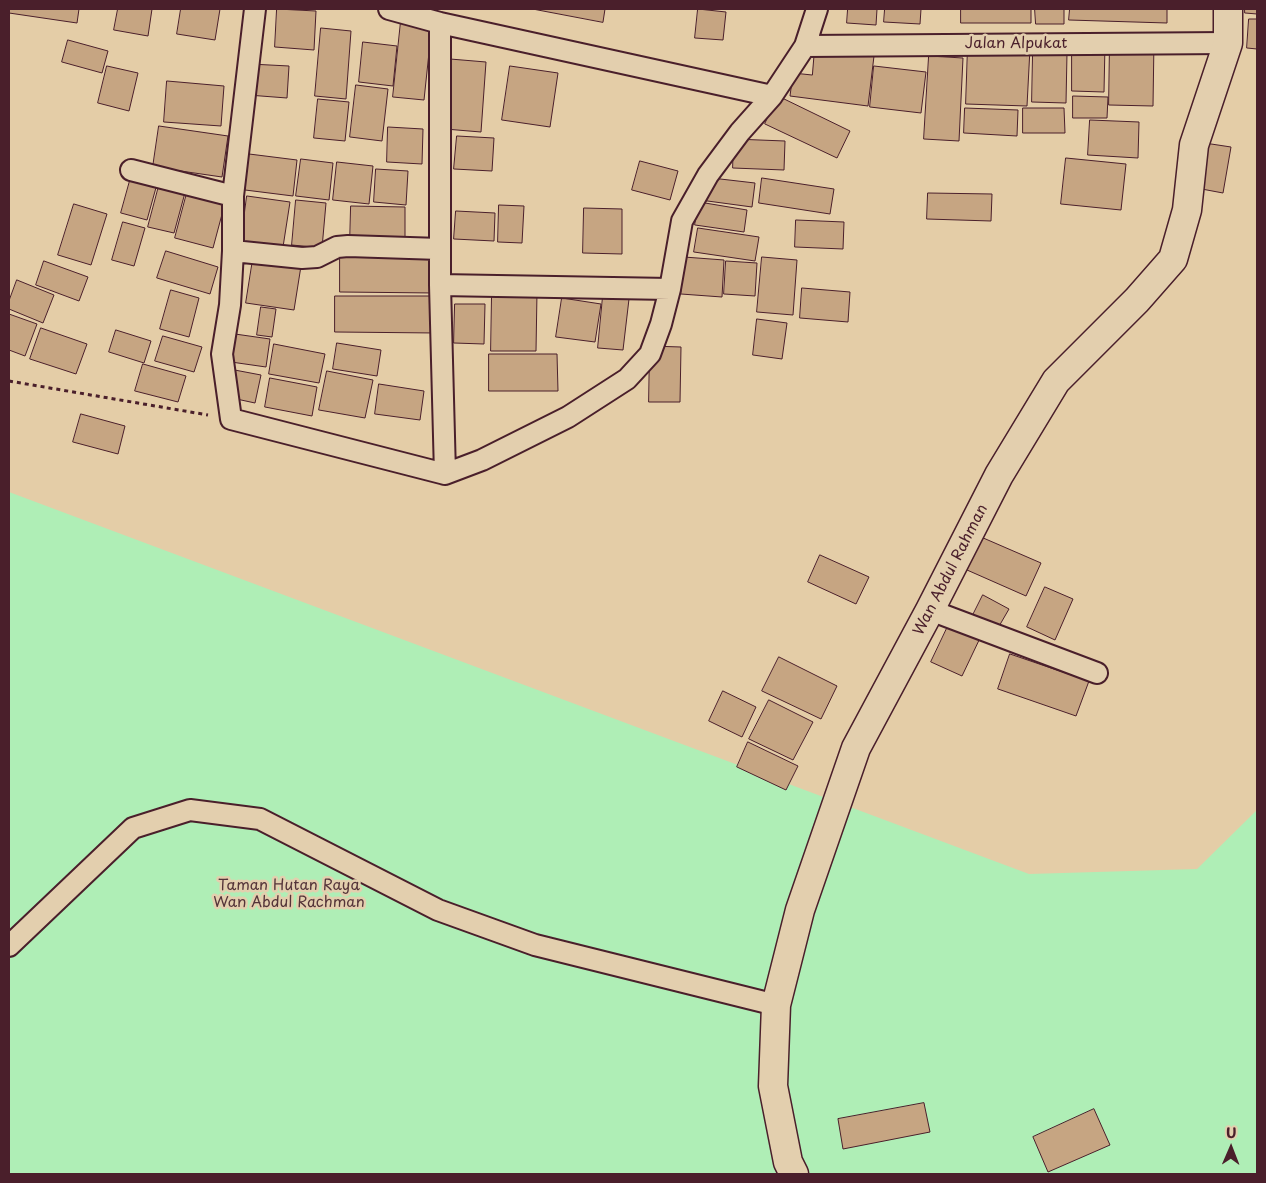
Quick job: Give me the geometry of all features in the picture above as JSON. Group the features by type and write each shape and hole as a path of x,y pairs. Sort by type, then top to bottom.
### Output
{"street":[{"path":"255,9 232,196 233,251 230,305 222,354 231,419 445,474 482,460 568,417 627,379 650,354 661,324 670,289 682,221 708,175 740,132 772,96 805,46 817,9"},
{"path":"389,9 452,19 772,96"},
{"name":"Wan Abdul Rahman","path":"794,1174 788,1162 773,1086 776,1005 800,910 856,748 930,610 999,475 1056,381 1136,300 1173,259 1187,210 1194,145 1228,42 1228,9"},
{"path":"445,474 440,249 452,19"},
{"name":"Jalan Alpukat","path":"805,46 1228,42"},
{"path":"132,170 232,196"},
{"path":"233,251 302,258 316,257 338,247 348,246 440,249"},
{"path":"440,285 670,289"},
{"path":"930,610 1097,673"},
{"path":"9,946 132,828 190,810 260,819 438,910 535,945 776,1005"}],"path":[{"path":"9,381 231,419"}],"green space":[{"name":"Taman Hutan Raya Wan Abdul Rachman","path":"9,492 1029,874 1197,869 1257,810 1257,1174 9,1174"}],"building":[{"path":"9,9 79,9 77,23 9,13"},
{"path":"118,9 152,9 148,36 114,30"},
{"path":"181,9 220,9 215,40 177,34"},
{"path":"277,9 316,11 314,50 275,47"},
{"path":"533,9 605,9 603,22"},
{"path":"698,9 726,12 723,40 695,38"},
{"path":"848,9 877,9 876,25 847,23"},
{"path":"885,9 921,9 920,24 884,22"},
{"path":"961,9 1031,9 1031,23 961,23"},
{"path":"1035,9 1064,9 1064,24 1036,24"},
{"path":"1070,9 1167,9 1167,23 1069,20"},
{"path":"1245,9 1257,9 1257,14 1245,13"},
{"path":"1249,19 1257,19 1257,49 1247,48"},
{"path":"401,21 432,24 424,100 393,97"},
{"path":"321,28 351,31 346,99 315,96"},
{"path":"1110,39 1154,40 1153,106 1109,105"},
{"path":"68,40 108,51 102,73 62,62"},
{"path":"363,42 397,46 393,86 359,82"},
{"path":"1072,44 1105,44 1104,92 1072,91"},
{"path":"968,45 1030,48 1027,106 966,104"},
{"path":"815,48 874,56 868,106 790,96 793,73 812,75"},
{"path":"1033,52 1067,53 1066,103 1032,102"},
{"path":"929,56 963,58 959,141 924,139"},
{"path":"450,59 486,62 481,132 445,129"},
{"path":"250,64 289,66 287,98 248,95"},
{"path":"107,66 138,73 129,111 98,103"},
{"path":"510,66 558,73 550,127 502,120"},
{"path":"874,66 926,72 921,113 870,107"},
{"path":"167,81 224,86 221,126 164,122"},
{"path":"356,85 388,89 382,141 350,137"},
{"path":"778,96 850,131 837,158 765,124"},
{"path":"1073,96 1108,97 1107,118 1073,118"},
{"path":"318,99 349,102 345,141 314,138"},
{"path":"965,108 1018,110 1017,136 964,133"},
{"path":"1023,108 1064,108 1065,133 1023,133"},
{"path":"1090,120 1139,122 1138,158 1088,155"},
{"path":"159,126 228,136 222,177 153,167"},
{"path":"388,127 423,129 422,164 387,162"},
{"path":"457,136 494,138 492,171 454,169"},
{"path":"734,139 785,141 784,170 733,168"},
{"path":"1198,142 1231,147 1223,193 1191,187"},
{"path":"249,154 297,160 293,196 245,190"},
{"path":"1066,158 1126,164 1121,210 1061,204"},
{"path":"301,159 333,163 329,200 296,196"},
{"path":"640,161 678,171 670,200 632,190"},
{"path":"337,162 373,166 369,204 333,200"},
{"path":"376,169 408,171 406,205 374,202"},
{"path":"131,177 157,184 147,220 121,213"},
{"path":"703,177 755,183 752,207 700,200"},
{"path":"762,178 834,189 830,214 759,203"},
{"path":"160,182 186,189 174,233 148,227"},
{"path":"187,193 225,203 213,248 175,238"},
{"path":"928,193 992,194 991,221 927,219"},
{"path":"247,196 290,202 283,247 241,242"},
{"path":"296,200 326,203 322,248 292,245"},
{"path":"699,202 747,210 744,232 695,225"},
{"path":"74,204 107,214 91,265 58,255"},
{"path":"499,205 524,206 522,243 498,242"},
{"path":"351,206 405,207 405,244 350,244"},
{"path":"584,208 622,209 622,254 583,253"},
{"path":"456,211 495,213 494,241 454,239"},
{"path":"796,220 844,222 843,249 795,247"},
{"path":"123,222 145,228 134,266 112,260"},
{"path":"698,228 759,237 755,261 694,252"},
{"path":"340,250 436,251 435,293 340,292"},
{"path":"166,251 218,267 210,294 157,278"},
{"path":"684,257 724,260 722,297 681,294"},
{"path":"762,257 797,260 793,315 757,312"},
{"path":"253,259 301,266 294,310 246,303"},
{"path":"44,261 88,277 79,301 36,285"},
{"path":"726,261 757,263 755,296 724,294"},
{"path":"17,280 54,295 43,323 9,309 9,301"},
{"path":"802,288 850,292 848,322 800,318"},
{"path":"171,290 199,298 189,337 160,329"},
{"path":"492,292 537,292 536,351 491,351"},
{"path":"335,296 436,296 436,333 335,332"},
{"path":"603,296 629,299 623,350 598,348"},
{"path":"562,298 601,304 595,342 556,337"},
{"path":"455,304 485,304 484,344 454,343"},
{"path":"261,307 276,309 272,337 257,335"},
{"path":"9,314 37,324 25,356 9,350"},
{"path":"757,319 787,323 782,359 753,355"},
{"path":"41,328 87,344 76,374 30,359"},
{"path":"116,330 151,341 144,363 109,352"},
{"path":"235,334 270,339 266,367 231,362"},
{"path":"163,336 202,347 194,372 155,361"},
{"path":"337,343 381,350 377,376 333,369"},
{"path":"274,344 325,354 319,383 269,374"},
{"path":"650,346 681,347 680,402 649,402"},
{"path":"489,354 557,354 558,391 489,391"},
{"path":"143,364 186,376 178,402 135,391"},
{"path":"224,368 261,375 255,403 218,395"},
{"path":"327,371 373,380 365,418 319,410"},
{"path":"270,378 317,387 312,416 265,407"},
{"path":"379,384 424,391 420,420 375,414"},
{"path":"81,414 125,426 118,454 73,442"},
{"path":"981,537 1041,563 1026,596 967,570"},
{"path":"820,555 869,577 856,604 808,582"},
{"path":"1045,587 1073,599 1055,640 1027,627"},
{"path":"983,595 1009,609 998,628 973,615"},
{"path":"950,622 981,636 962,676 931,662"},
{"path":"1010,654 1089,681 1076,716 998,689"},
{"path":"779,657 837,686 821,719 762,691"},
{"path":"723,691 756,707 742,737 709,721"},
{"path":"769,700 813,722 793,760 749,739"},
{"path":"748,742 798,766 786,790 737,767"},
{"path":"924,1103 930,1132 843,1149 838,1119"},
{"path":"1094,1109 1110,1145 1048,1172 1033,1137"}]}
